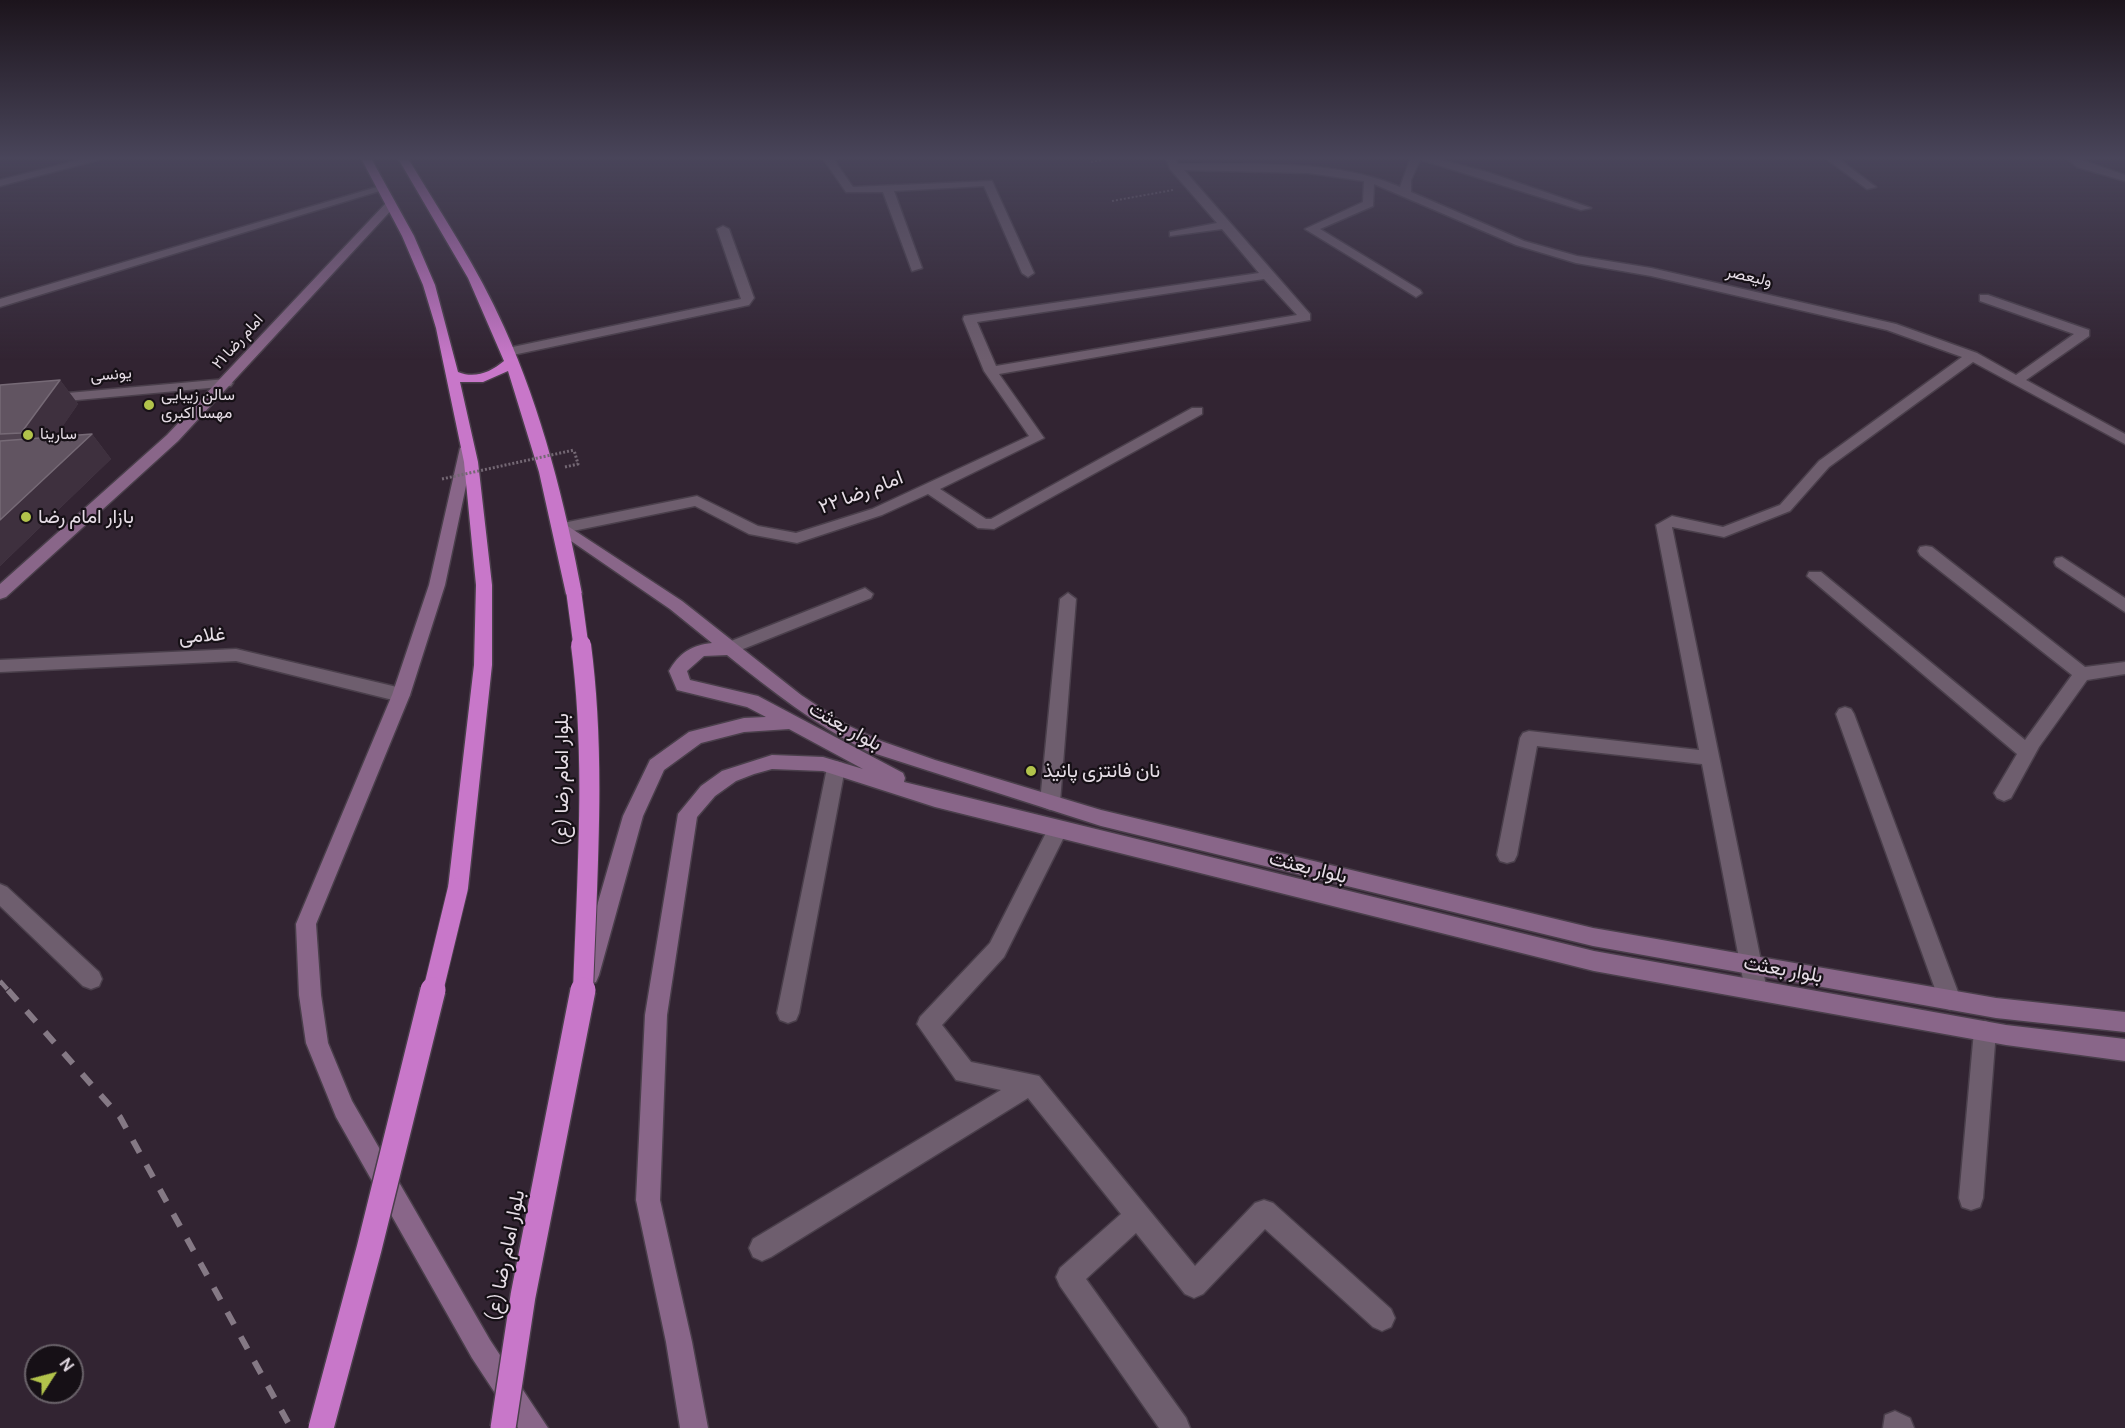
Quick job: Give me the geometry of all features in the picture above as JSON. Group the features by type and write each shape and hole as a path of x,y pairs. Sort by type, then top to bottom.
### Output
{"highway":[{"path":"321,1428 369,1249 458,888 483,665 484,585 471,462 442,328 429,285 403,227"},
{"name":"بلوار امام رضا (ع)","path":"443,227 474,280 509,357 547,472 563,528 587,692 588,788 584,991 523,1296 503,1428"},
{"path":"452,374 460,379 482,378 503,370 509,357"}],"street":[{"path":"0,303 255,227"},
{"name":"امام رضا ۲۱","path":"0,593 154,456 226,383 344,250 368,227"},
{"path":"901,227 916,268"},
{"path":"1007,227 1028,273"},
{"path":"1174,234 1215,227"},
{"path":"991,371 1306,317 1225,227"},
{"path":"1316,227 1311,229 1416,293"},
{"name":"ولیعصر","path":"1482,227 1520,243 1576,259 1651,272 1891,327 1972,356 2125,440"},
{"path":"509,357 745,302 748,298 723,229"},
{"name":"امام رضا ۲۲","path":"563,528 696,501 754,530 797,538 877,512 1037,438 991,371 969,319 1267,275"},
{"path":"1984,298 2084,333 2016,381"},
{"path":"1756,990 1664,525 1672,521 1725,532 1785,508 1824,464 1972,356"},
{"name":"یونسی","path":"0,403 226,383"},
{"path":"930,489 983,524 994,524 1197,411"},
{"path":"467,448 437,585 401,695 306,924 310,995 317,1043 344,1109 481,1349 534,1428"},
{"name":"بلوار بعثت","path":"563,528 676,605 727,649 795,700 839,729 874,746 1050,802 1101,818 1593,937 2008,1010 2125,1022"},
{"path":"1926,551 2082,674 2125,668"},
{"path":"2062,562 2125,606"},
{"path":"1815,576 2027,752"},
{"path":"865,594 727,649 704,648 686,657 678,671 683,686 752,701 935,799"},
{"path":"1050,802 1068,599"},
{"name":"غلامی","path":"0,666 236,655 401,695"},
{"path":"2004,793 2027,752 2082,674"},
{"path":"1845,714 1950,1000"},
{"path":"584,991 633,816 657,765 695,737 744,725 791,722"},
{"path":"1507,855 1528,738 1710,758"},
{"name":"بلوار بعثت","path":"694,1428 679,1342 648,1200 656,1015 688,814 708,790 729,777 771,762 829,766 935,799 1594,961 1985,1031 2125,1050"},
{"path":"788,1012 829,766"},
{"path":"1058,830 997,950 928,1024 964,1071 1031,1084 1194,1285 1264,1212 1382,1318"},
{"path":"0,893 91,979"},
{"path":"1971,1198 1985,1031"},
{"path":"762,1248 1031,1084"},
{"path":"1138,1215 1069,1276 1176,1428"}],"path":[{"path":"442,479 574,450 578,464"}],"building":[{"path":"60,380 21,433 0,434 0,385"},
{"path":"92,434 0,520 0,441"}],"railway":[{"path":"0,981 9,991"},
{"path":"8,990 120,1117 291,1428"}],"place":[{"name":"سالن زیبایی مهسا اکبری","path":"149,405"},
{"name":"سارینا","path":"28,435"},
{"name":"بازار امام رضا","path":"26,517"},
{"name":"نان فانتزی پانیذ","path":"1031,771"}]}
